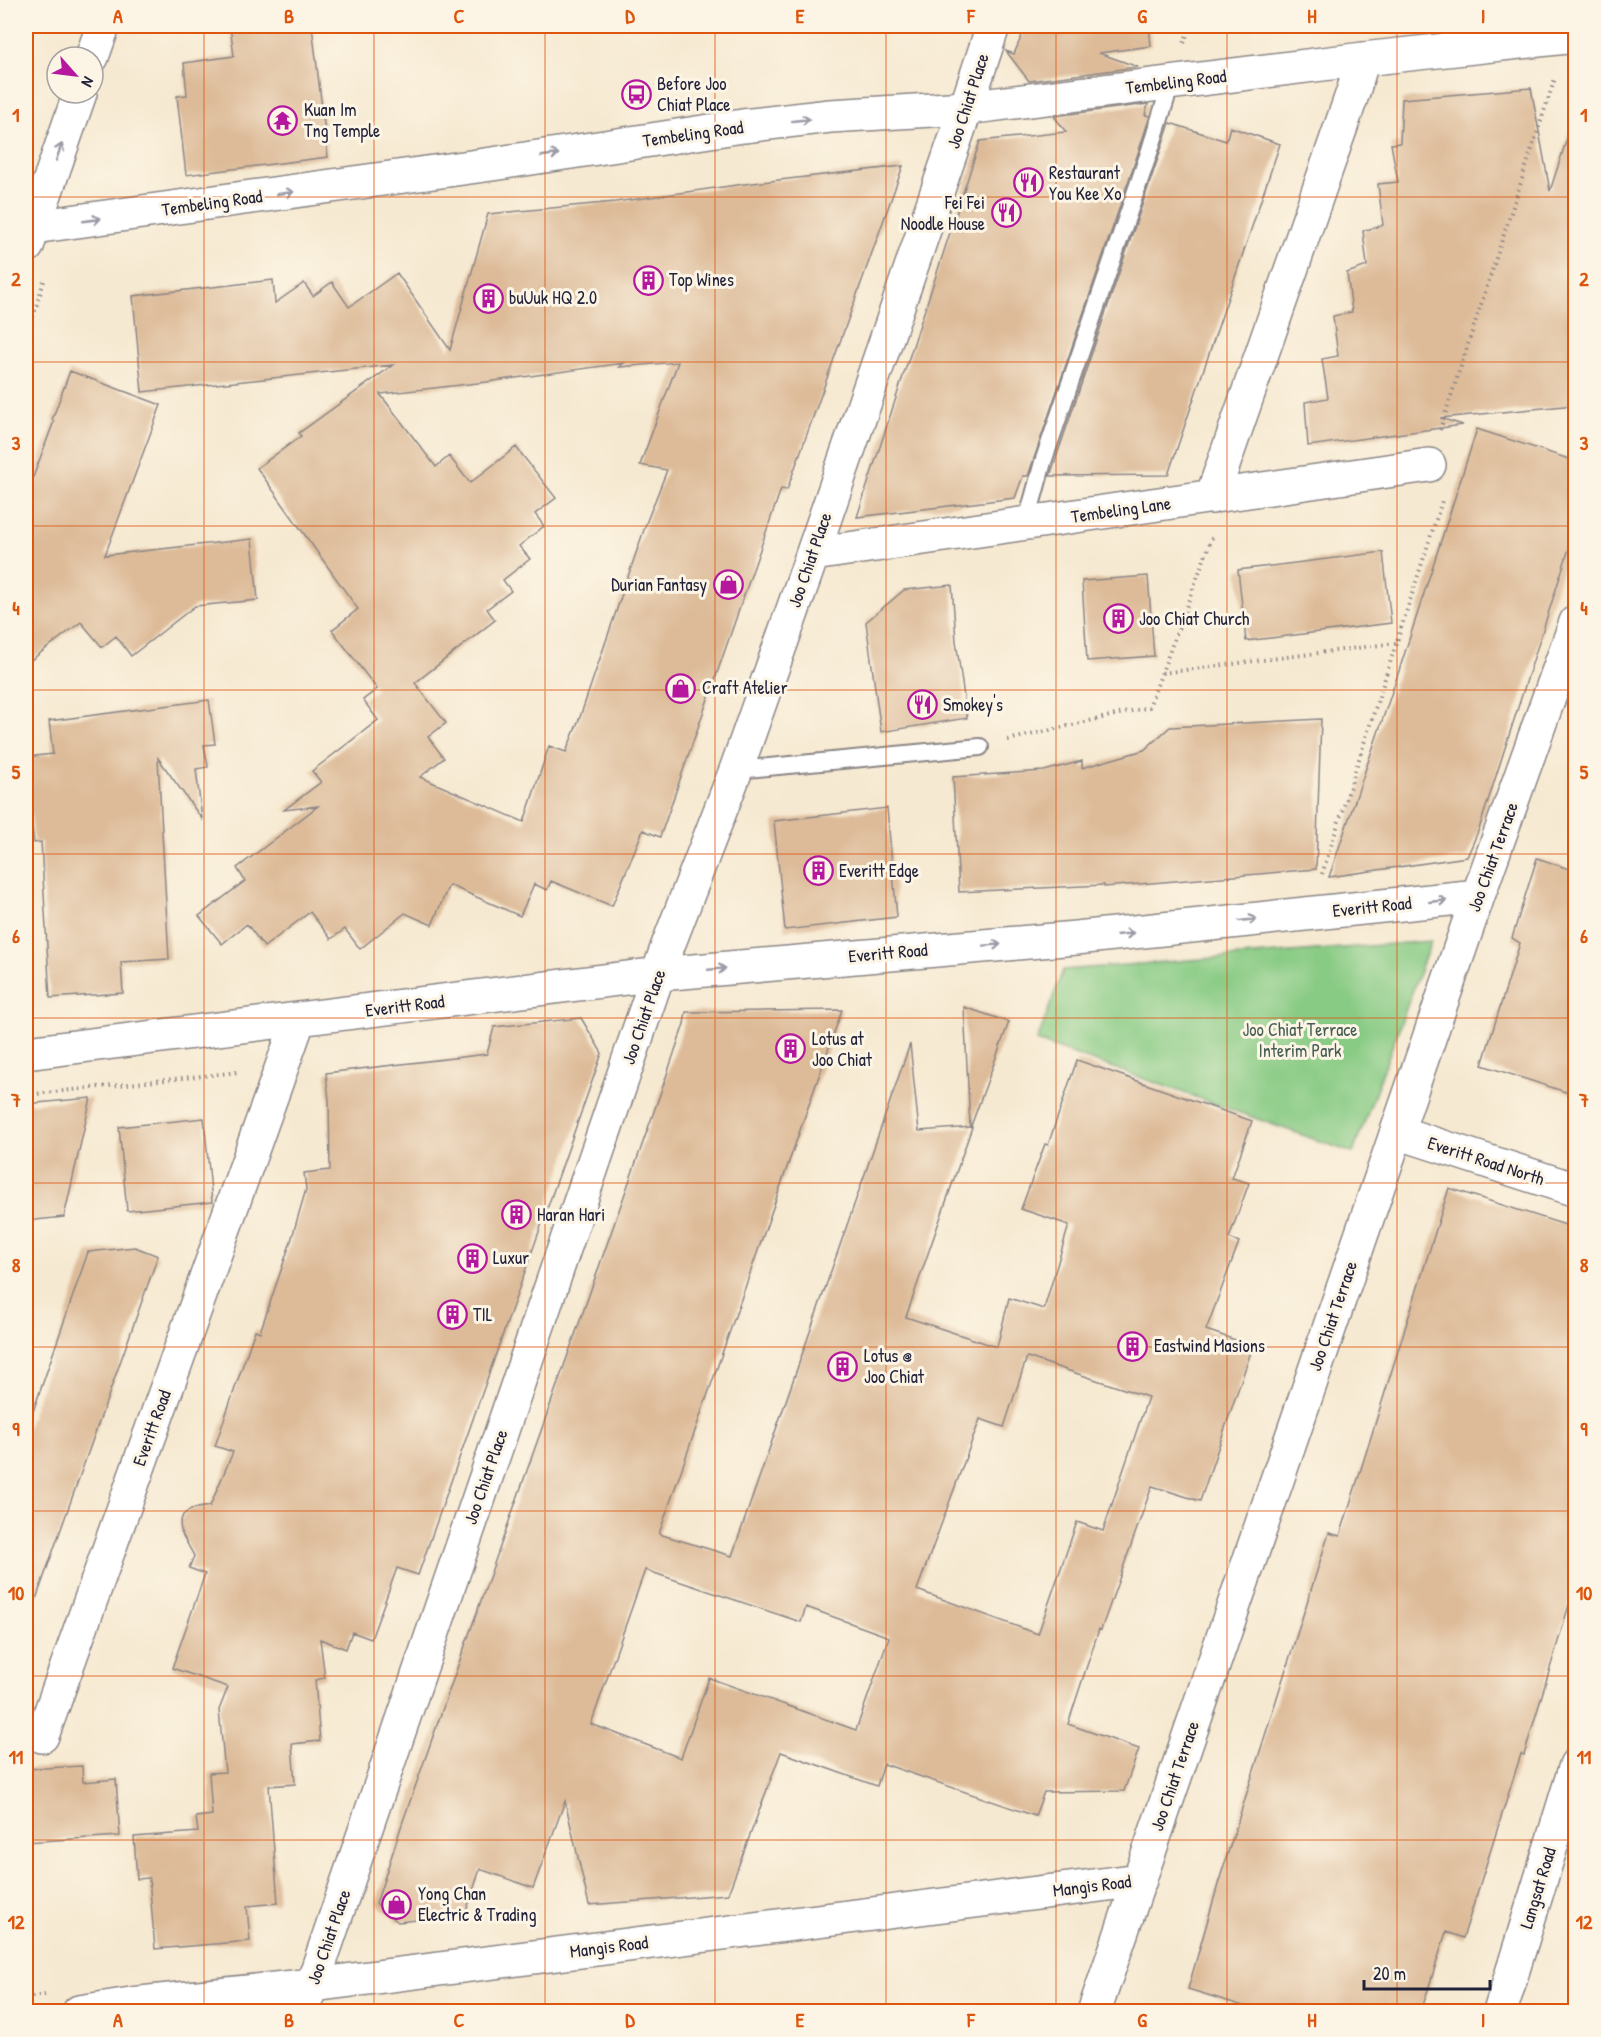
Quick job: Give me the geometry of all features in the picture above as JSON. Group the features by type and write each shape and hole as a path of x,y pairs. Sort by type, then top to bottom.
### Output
{"street":[{"path":"96,45 103,26"},
{"name":"Joo Chiat Place","path":"308,1998 659,974 736,770 813,554 993,26"},
{"name":"Tembeling Road","path":"28,235 743,126 830,116 966,108 1363,59 1417,40 1575,36"},
{"path":"1212,497 1363,59"},
{"path":"28,235 76,105"},
{"name":"Tembeling Lane","path":"813,554 1429,465"},
{"name":"Joo Chiat Terrace","path":"1094,2012 1478,896 1575,622"},
{"name":"Everitt Road","path":"26,1053 659,974 1076,939 1478,896"},
{"name":"Everitt Road","path":"42,1736 298,1019"},
{"name":"Everitt Road North","path":"1397,1132 1575,1190"},
{"name":"Langsat Road","path":"1500,2012 1575,1766"},
{"name":"Mangis Road","path":"79,2012 131,2004 308,1998 1140,1880"}],"lane":[{"path":"1026,524 1043,462 1171,83"},
{"path":"736,770 980,747"}],"path":[{"path":"1320,881 1451,474 1429,465 1555,77"},
{"path":"980,747 1149,707 1214,531"},
{"path":"1161,674 1396,643"},
{"path":"26,1998 48,1994"}],"green space":[{"name":"Joo Chiat Terrace Interim Park","path":"1431,941 1353,1153 1037,1041 1063,970"}],"building":[{"name":"Kuan Im Tng Temple","path":"230,26 312,26 328,157 186,175 177,96 187,95 184,63 234,56"},
{"path":"1026,26 1149,26 1151,46 1099,53 1138,67 1029,81 1006,51 1014,54"},
{"path":"1531,88 1550,191 1569,132 1575,133 1575,405 1440,418 1463,425 1308,446 1305,402 1328,398 1322,359 1338,356 1333,316 1352,312 1347,273 1367,266 1363,231 1383,225 1378,184 1398,182 1391,144 1400,143 1402,99"},
{"path":"1148,104 1145,115 1150,116 1140,147 1028,476 1023,476 1015,498 857,517 980,141 1066,132 1054,116"},
{"path":"1170,123 1226,141 1230,127 1280,144 1168,475 1050,476"},
{"path":"903,166 787,490 781,489 660,837 643,830 612,906 551,881 547,890 534,884 520,916 449,885 432,925 405,913 360,949 345,929 331,939 310,912 264,947 247,924 222,944 199,916 245,881 237,868 318,806 284,810 321,782 312,771 378,720 363,700 377,689 332,630 358,609 257,468 301,436 299,433 393,365 142,392 133,296 273,280 275,303 304,283 313,296 332,282 349,307 397,273 450,350 488,214 615,202 744,184","holes":["678,362 640,465 667,470 566,752 549,746 524,822 420,777 444,758 428,737 446,723 415,683 495,620 487,609 511,591 503,580 530,559 519,546 544,526 535,514 556,498 516,447 470,483 449,456 436,467 380,394 624,363 619,367"]},
{"path":"70,371 161,405 105,555 252,539 258,600 195,606 131,656 116,636 102,647 81,622 26,664 26,496"},
{"path":"1477,429 1575,461 1575,530 1479,829 1467,857 1329,877 1397,677"},
{"path":"1383,552 1391,623 1246,641 1238,570"},
{"name":"Joo Chiat Church","path":"1148,576 1154,656 1087,661 1082,581"},
{"path":"952,585 956,641 967,718 881,732 866,622 904,590"},
{"path":"209,700 215,744 204,745 208,767 196,769 202,819 158,758 169,959 121,962 123,993 50,998 41,842 34,843 26,757 53,754 49,721"},
{"path":"1321,719 1316,869 1104,887 1104,885 959,892 953,777 1044,771 1082,761 1082,768 1144,750 1170,727"},
{"name":"Everitt Edge","path":"887,808 897,917 785,930 774,821"},
{"path":"1537,858 1575,871 1575,1095 1482,1065 1520,943 1512,938"},
{"path":"964,1007 1009,1022 971,1126 970,1126"},
{"path":"842,1010 659,1534 732,1556 910,1044 919,1131 972,1127 906,1317 997,1347 1009,1298 1044,1309 1069,1225 1021,1209 1045,1144 1048,1145 1077,1060 1252,1121 1232,1178 1249,1183 1229,1238 1239,1242 1206,1330 1253,1346 1200,1501 1152,1486 1101,1630 1099,1629 1068,1724 1139,1749 1124,1791 1044,1792 1035,1816 884,1764 877,1786 781,1752 728,1894 589,1905 565,1801 533,1888 480,1869 465,1915 398,1922 376,1904 402,1824 664,1083 686,1012","holes":["1027,1357 1148,1397 1103,1531 1077,1522 1038,1634 917,1590 980,1419 1004,1427","645,1570 801,1622 806,1607 889,1637 856,1730 709,1678 681,1758 591,1724"]},
{"path":"581,1018 602,1053 418,1575 397,1568 371,1639 352,1632 346,1649 320,1639 325,1678 315,1680 320,1741 292,1744 295,1784 269,1786 278,1903 247,1906 250,1941 155,1949 149,1878 137,1879 134,1837 198,1832 196,1817 212,1815 209,1773 225,1772 219,1710 228,1687 172,1668 205,1574 189,1568 194,1556 181,1532 180,1523 183,1515 191,1509 210,1506 233,1452 215,1446 255,1330 260,1332 291,1241 306,1189 304,1173 330,1170 329,1100 326,1073 487,1054 494,1027"},
{"path":"91,1098 64,1217 26,1221 26,1104"},
{"path":"204,1118 212,1202 127,1211 119,1127"},
{"path":"1449,1188 1575,1228 1575,1585 1524,1755 1521,1754 1463,1938 1446,1932 1421,2012 1263,2012 1188,1989 1219,1881 1329,1533 1340,1536"},
{"path":"135,1247 158,1256 30,1616 26,1615 26,1432 88,1252"},
{"path":"82,1766 83,1782 116,1779 120,1836 26,1842 26,1769"}],"place":[{"name":"Before Joo Chiat Place","path":"636,94"},
{"name":"Kuan Im Tng Temple","path":"283,120"},
{"name":"Restaurant You Kee Xo","path":"1028,183"},
{"name":"Fei Fei Noodle House","path":"1006,213"},
{"name":"Top Wines","path":"648,280"},
{"name":"buUuk HQ 2.0","path":"488,298"},
{"name":"Durian Fantasy","path":"728,585"},
{"name":"Joo Chiat Church","path":"1118,619"},
{"name":"Craft Atelier","path":"681,688"},
{"name":"Smokey's","path":"922,705"},
{"name":"Everitt Edge","path":"818,871"},
{"name":"Lotus at Joo Chiat","path":"791,1049"},
{"name":"Haran Hari","path":"516,1215"},
{"name":"Luxur","path":"472,1258"},
{"name":"TIL","path":"452,1315"},
{"name":"Eastwind Masions","path":"1133,1346"},
{"name":"Lotus @ Joo Chiat","path":"843,1366"},
{"name":"Yong Chan Electric & Trading","path":"397,1904"}]}
